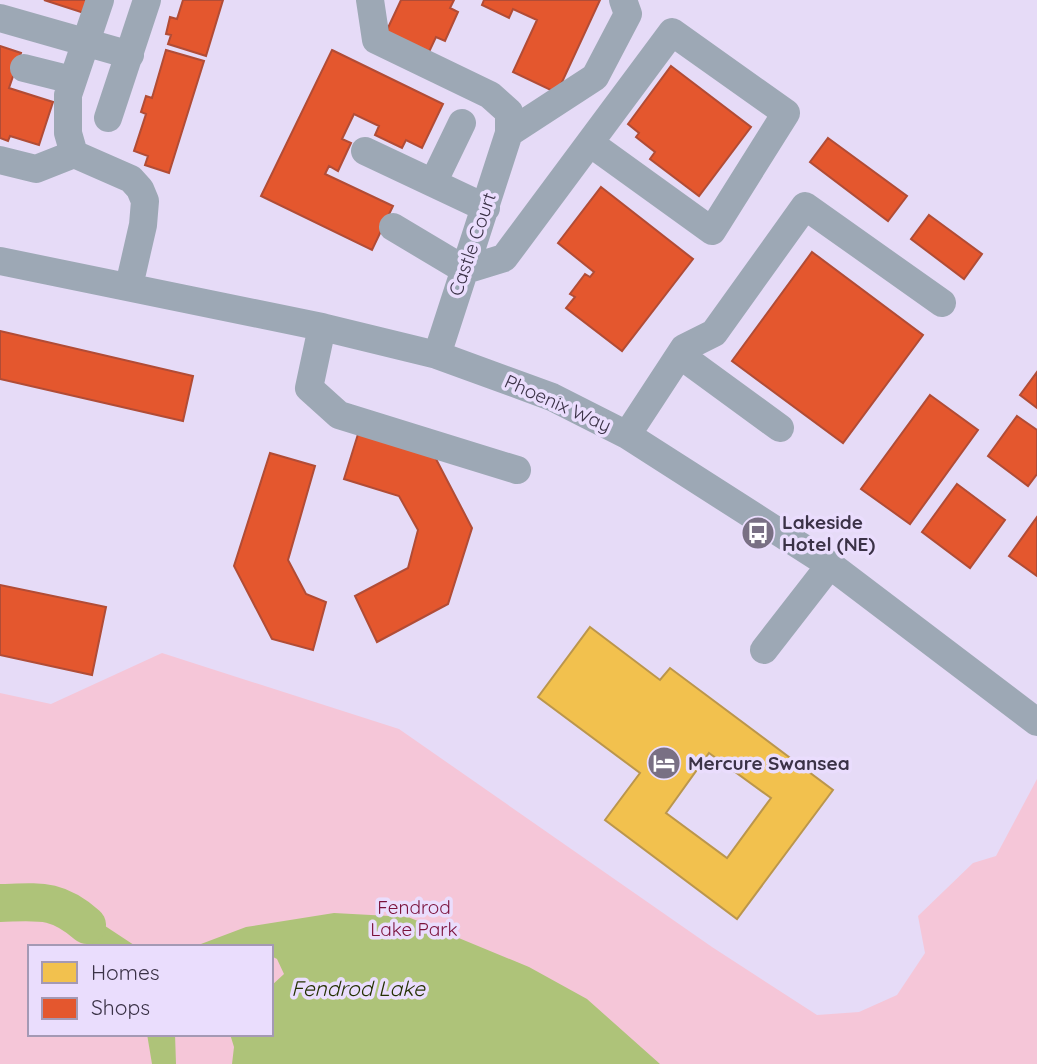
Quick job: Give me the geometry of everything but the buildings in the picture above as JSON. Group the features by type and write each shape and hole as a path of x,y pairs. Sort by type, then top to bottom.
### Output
{"street":[{"path":"75,154 68,133 68,95 100,0"},
{"path":"108,118 147,0"},
{"path":"370,0 376,40 490,95 509,112 509,133"},
{"path":"509,133 595,77 628,14 623,0"},
{"path":"0,18 130,55"},
{"path":"393,228 465,270 504,258 673,32 786,113 712,231 590,144"},
{"path":"24,68 72,80"},
{"path":"433,183 462,122"},
{"name":"Castle Court","path":"437,355 451,305 486,208 509,133"},
{"path":"365,151 486,208"},
{"path":"0,160 36,169 75,154 131,179 145,201 143,225 129,286"},
{"path":"627,435 684,348 714,333 805,206 942,303"},
{"name":"Phoenix Way","path":"0,261 322,327 437,355 552,397 627,435 830,565 1037,722"},
{"path":"322,327 309,388 339,415 517,470"},
{"path":"680,355 780,428"},
{"path":"764,650 830,565"}],"shaded area":[{"path":"0,0 1037,0 1037,1064 660,1064 408,917 207,945 28,945 28,1036 0,1064"}],"green space":[{"name":"Fendrod Lake Park","path":"162,653 399,729 712,947 817,1015 859,1012 897,995 925,953 918,916 973,863 996,856 1037,779 1037,1064 0,1064 0,693 51,704"}],"water":[{"name":"Fendrod Lake","path":"334,913 408,917 529,967 587,999 660,1064 232,1064 234,1047 231,1036 273,1036 273,984 284,974 277,959 273,957 273,945 198,945 246,927"},
{"path":"96,920 134,945 88,945 84,940 87,925"},
{"path":"147,1036 175,1036 176,1064 152,1064"}],"waterway":[{"path":"0,903 46,903 66,910 87,925"}],"place":[{"name":"Lakeside Hotel (NE)","path":"758,533"},
{"name":"Mercure Swansea","path":"664,763"}]}
